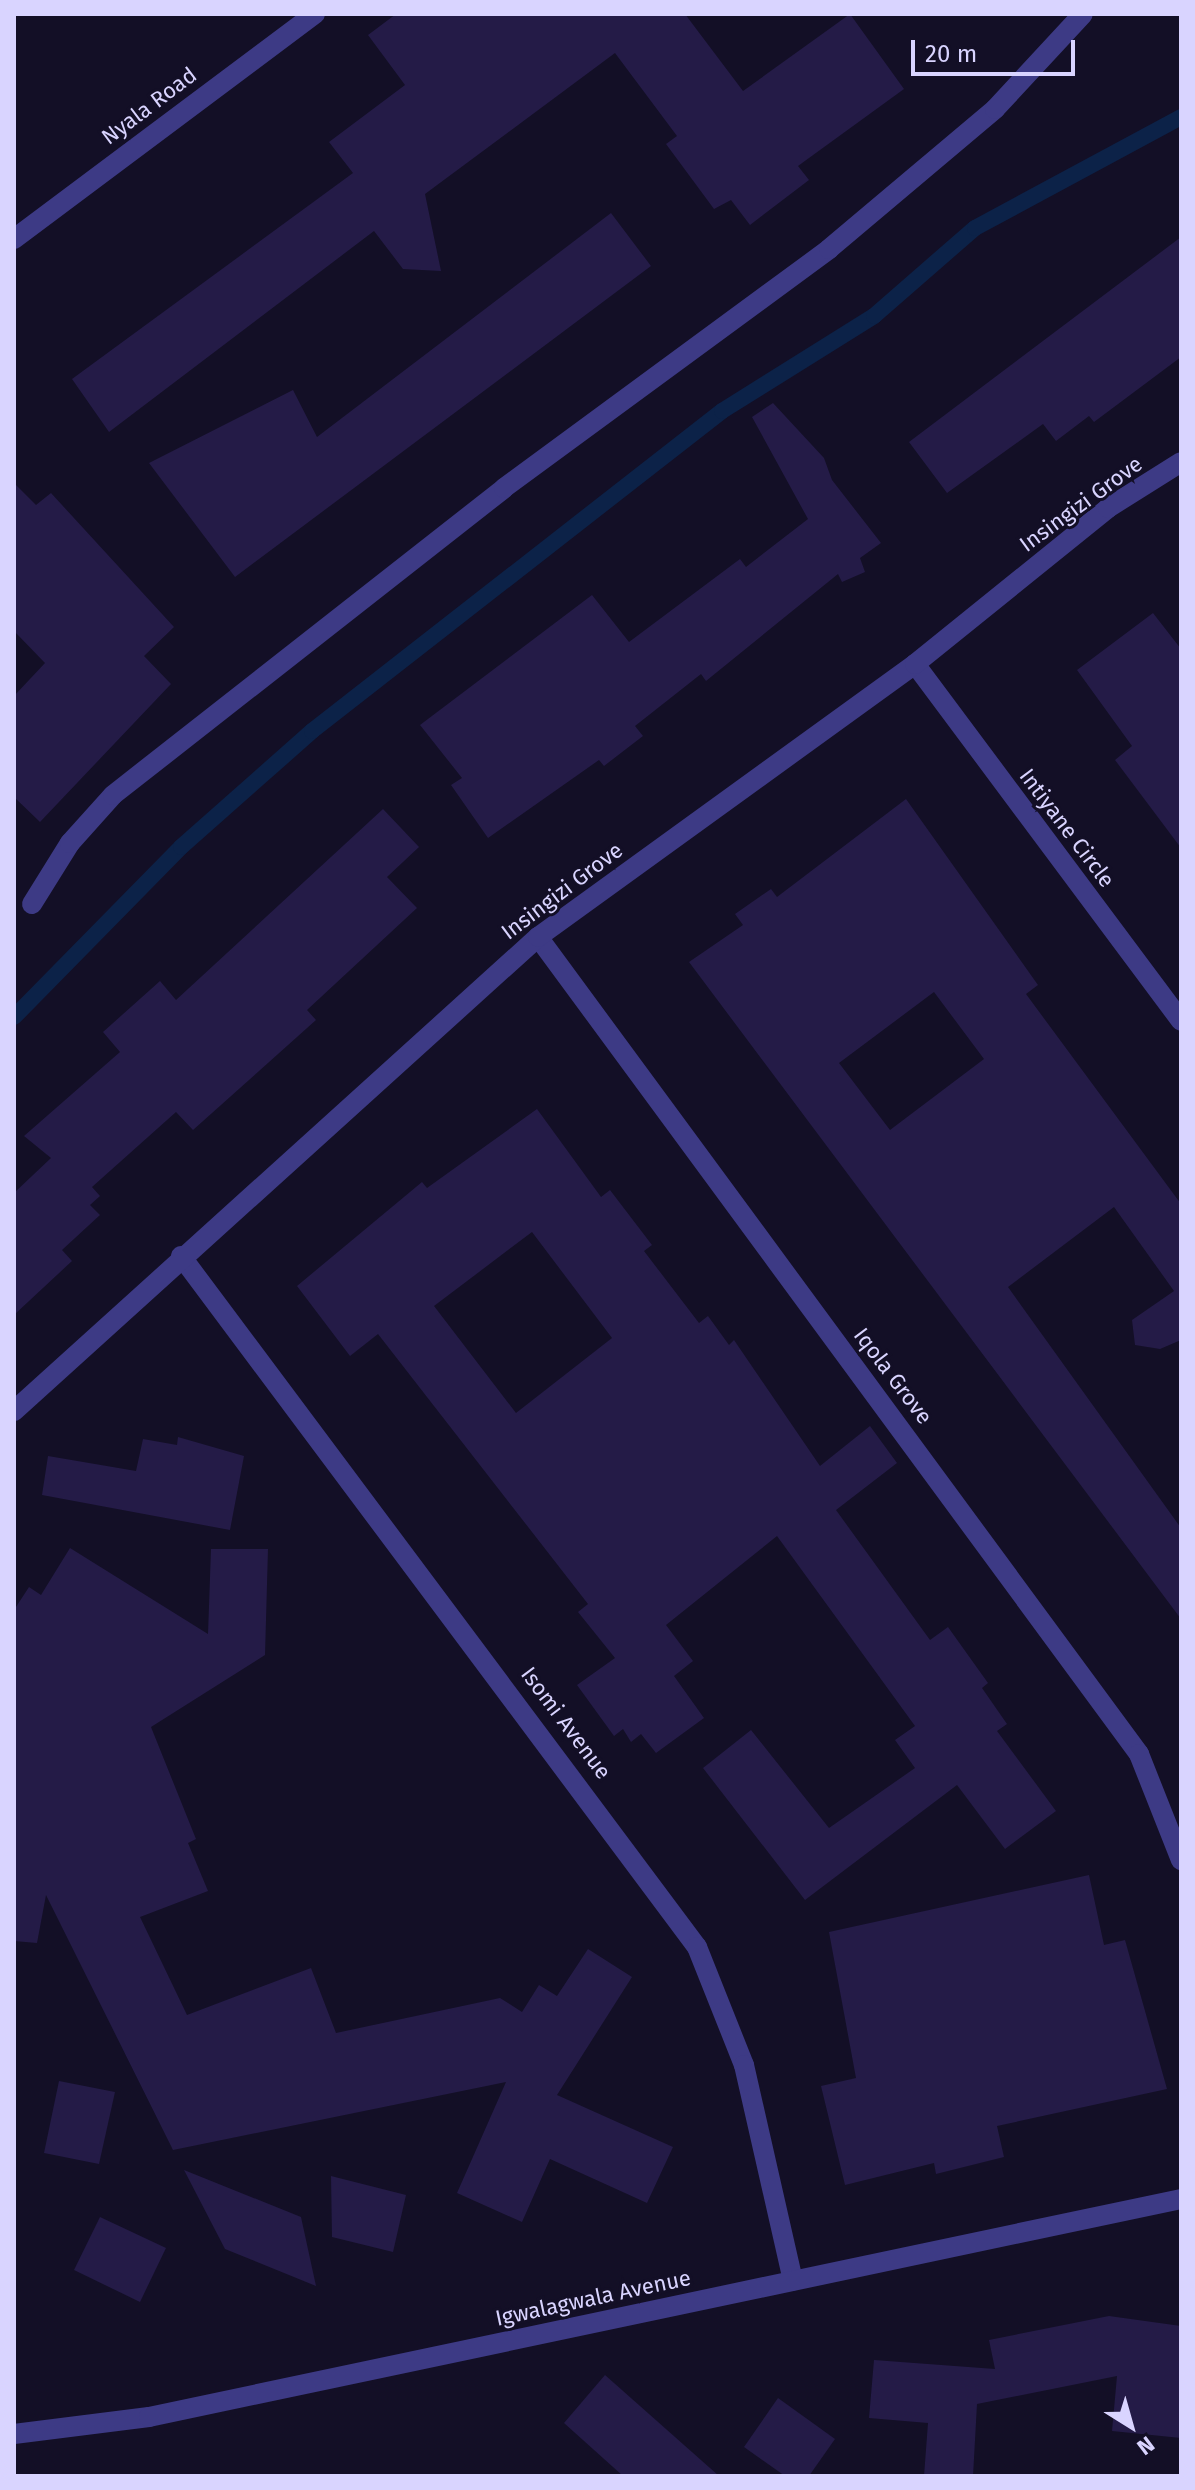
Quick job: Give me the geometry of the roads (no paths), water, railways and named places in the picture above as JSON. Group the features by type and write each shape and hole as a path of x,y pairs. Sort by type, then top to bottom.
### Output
{"street":[{"name":"Nyala Road","path":"14,239 315,14"},
{"path":"32,904 70,843 113,795 504,488 829,249 995,109 1083,14"},
{"name":"Insingizi Grove","path":"14,1411 181,1256 538,937 915,664 1108,508 1181,462"},
{"name":"Intiyane Circle","path":"915,664 1181,1021"},
{"name":"Iqola Grove","path":"538,937 1065,1647 1139,1754 1181,1860"},
{"name":"Isomi Avenue","path":"181,1256 697,1947 744,2065 793,2280"},
{"name":"Igwalagwala Avenue","path":"14,2434 149,2417 1181,2199"}],"waterway":[{"path":"14,1017 181,847 312,731 722,411 874,316 975,228 1181,117"}]}
